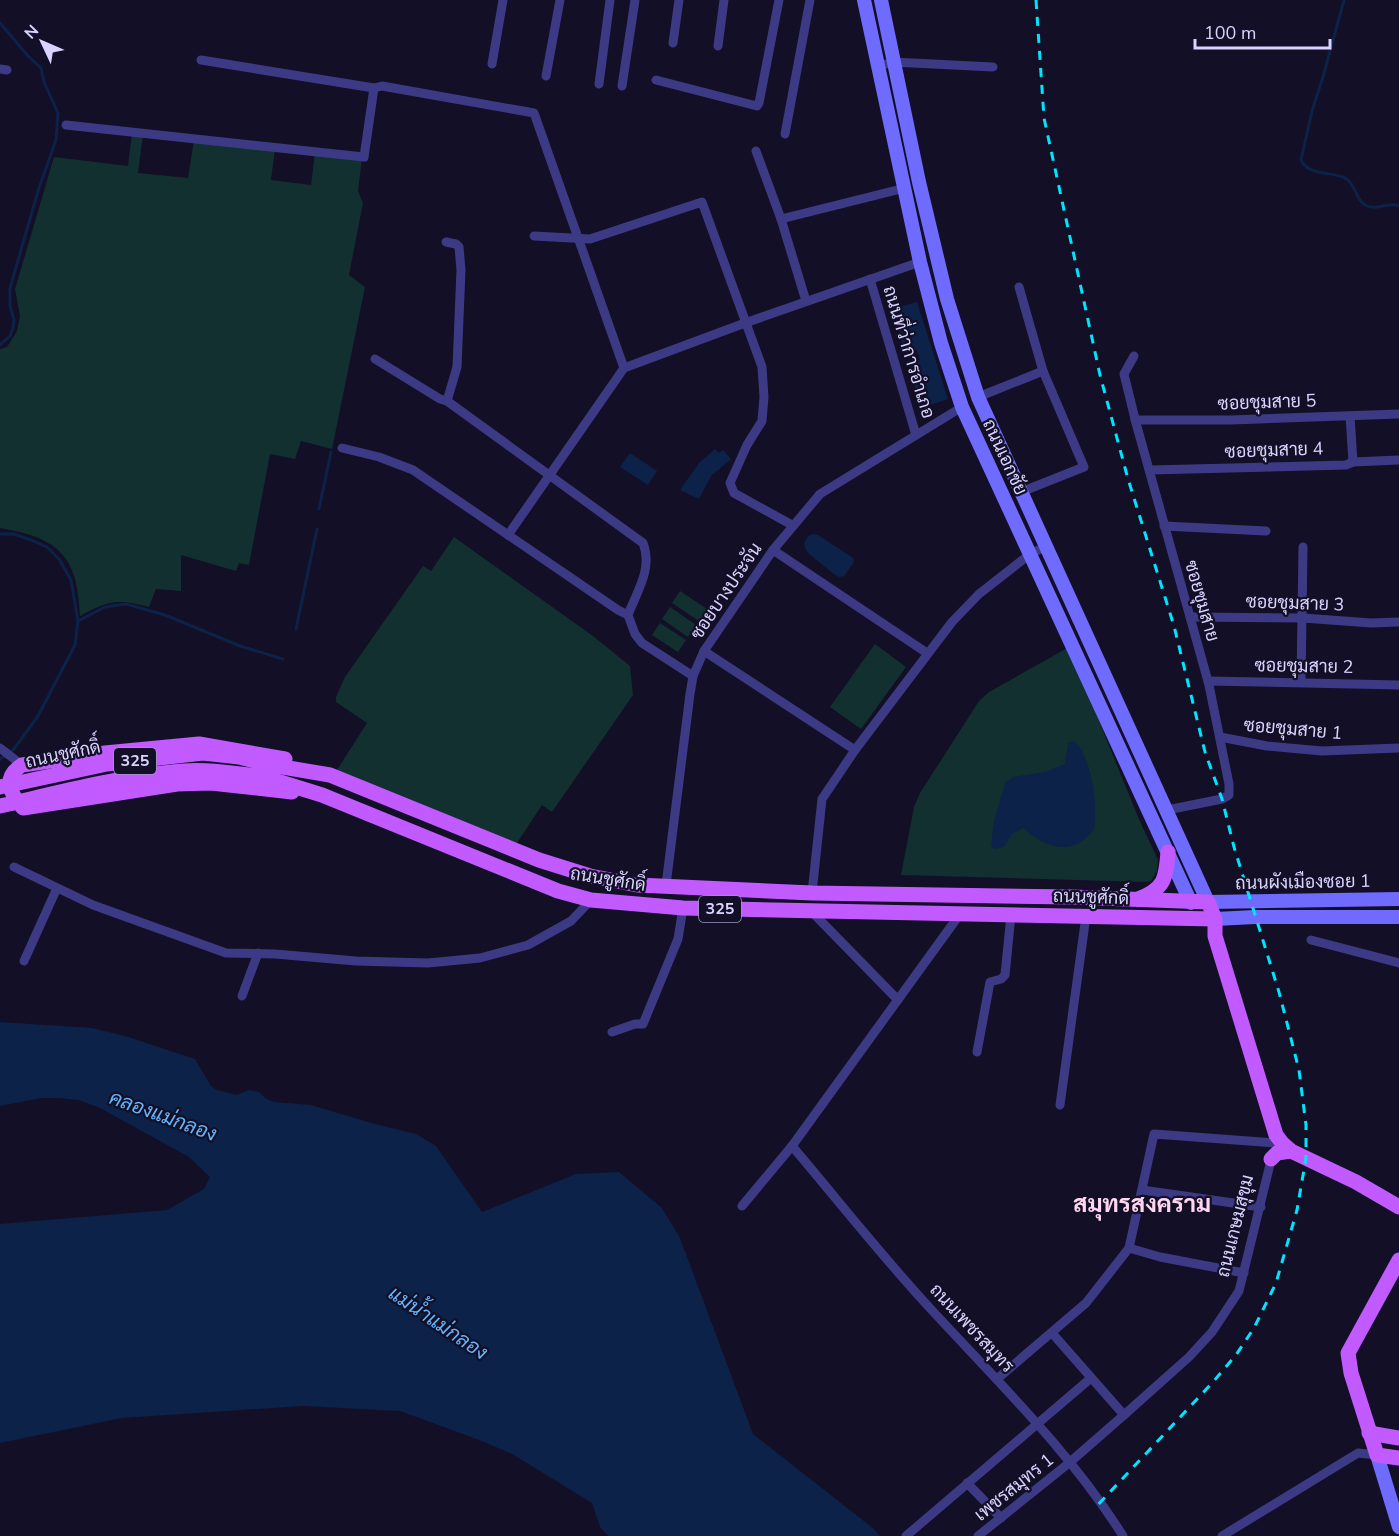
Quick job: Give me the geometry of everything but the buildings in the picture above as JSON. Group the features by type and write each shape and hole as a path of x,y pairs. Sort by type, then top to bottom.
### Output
{"main road":[{"name":"ถนนเอกชัย","path":"864,0 920,262 941,344 962,407 1191,903"},
{"name":"ถนนเอกชัย","path":"881,0 947,299 978,397 1208,902"},
{"path":"322,795 200,783 177,784 22,808 11,795 10,780 18,762 199,744 283,758 330,776"},
{"name":"ถนนชูศักดิ์","path":"0,788 106,764 203,753 239,757 322,795 558,891 591,900 683,908 1207,919"},
{"name":"ถนนชูศักดิ์","path":"0,806 117,780 173,771 268,771 330,776 559,867 637,885 812,893 1072,897 1208,902"},
{"path":"1135,900 1153,892 1163,884 1168,852"},
{"path":"1072,897 1078,916"},
{"name":"ถนนผังเมืองซอย 1","path":"1208,902 1399,899"},
{"path":"1278,900 1278,916"},
{"path":"1207,919 1208,902"},
{"path":"1191,903 1207,919 1215,936 1275,1139 1291,1151 1356,1182 1399,1207"},
{"name":"ถนนผังเมืองซอย 1","path":"1207,919 1278,916 1399,917"},
{"path":"1271,1159 1283,1150 1291,1151"},
{"path":"1399,1260 1348,1353 1351,1373 1399,1527"},
{"path":"1369,1433 1399,1438"},
{"path":"1377,1455 1399,1458"}],"street":[{"path":"492,64 502,0"},
{"path":"546,76 560,0"},
{"path":"599,84 610,0"},
{"path":"622,86 635,0"},
{"path":"673,44 679,0"},
{"path":"718,46 724,0"},
{"path":"656,80 757,106 779,0"},
{"path":"785,135 810,0"},
{"path":"201,60 374,88 382,86 534,113 624,368"},
{"path":"879,66 893,62 993,67"},
{"path":"66,125 364,157 374,88"},
{"path":"756,151 782,219 806,301"},
{"path":"782,219 905,188"},
{"path":"534,236 590,239 702,202 762,367 764,397 762,421 747,445 730,483 734,493 792,525"},
{"path":"446,242 459,247 461,270 457,367 447,401"},
{"path":"508,534 624,368 920,262"},
{"name":"ถนนที่ว่าการอำเภอ","path":"870,279 916,435"},
{"path":"1018,287 1042,371 1084,467 1021,492"},
{"name":"ซอยชุมสาย","path":"1134,356 1124,374 1208,681 1229,795 1222,799 1167,810"},
{"path":"375,360 447,401 644,543 648,565 628,615 635,634 642,642 693,676"},
{"path":"978,397 1042,371"},
{"name":"ซอยบางประจัน","path":"666,885 693,676 704,651 773,550 820,494 962,407"},
{"name":"ซอยชุมสาย 5","path":"1136,420 1231,420 1399,414"},
{"path":"1350,416 1353,462"},
{"path":"342,448 379,457 413,470 628,615"},
{"name":"ซอยชุมสาย 4","path":"1150,470 1346,465 1353,462 1399,460"},
{"path":"1164,526 1266,531"},
{"path":"812,893 822,799 855,750 952,622 979,594 1030,554 1047,546"},
{"path":"1302,682 1303,547"},
{"path":"773,550 927,653"},
{"name":"ซอยชุมสาย 3","path":"1191,617 1399,622"},
{"path":"704,651 855,750"},
{"name":"ซอยชุมสาย 2","path":"1208,681 1399,685"},
{"name":"ซอยชุมสาย 1","path":"1220,737 1267,746 1322,751 1399,748"},
{"path":"0,748 18,762"},
{"path":"14,867 93,904 226,953 258,953 356,961 428,963 480,958 528,945 571,921 591,900"},
{"path":"24,961 57,888"},
{"path":"612,1032 643,1024 678,939 683,908"},
{"path":"811,911 898,1000"},
{"path":"741,1206 792,1146 960,914"},
{"path":"977,1052 990,982 1001,979 1005,975 1011,915"},
{"path":"1060,1105 1078,916"},
{"path":"1311,940 1399,963"},
{"path":"242,996 258,953"},
{"path":"997,1379 1086,1303 1129,1248 1154,1134 1275,1139"},
{"name":"ถนนเกษมสุขุม","path":"1069,1464 1189,1357 1212,1332 1239,1291 1261,1207 1275,1139"},
{"name":"ถนนเพชรสมุทร","path":"792,1146 927,1305 1036,1423 1102,1502 1123,1536"},
{"path":"1142,1190 1261,1207"},
{"path":"1129,1248 1172,1260 1244,1273"},
{"path":"1052,1333 1124,1415"},
{"path":"906,1536 1091,1378"},
{"path":"1222,1536 1358,1453 1377,1455"},
{"name":"เพชรสมุทร 1","path":"978,1536 1069,1464"},
{"path":"967,1483 1001,1518"}],"green space":[{"path":"132,133 143,135 138,173 188,178 194,140 275,149 271,180 311,185 315,153 362,158 358,191 363,203 349,275 365,287 332,449 301,441 295,459 270,454 249,565 239,563 236,571 181,555 181,591 156,589 149,607 114,602 80,616 75,579 64,556 56,548 36,537 0,528 0,349 7,347 17,331 20,316 15,289 54,157 128,166"},
{"path":"454,537 593,636 630,666 633,695 552,812 542,805 513,849 333,776 367,723 336,702 345,677 423,566 431,571"},
{"path":"680,591 707,609 699,621 672,603"},
{"path":"670,607 696,625 688,637 662,619"},
{"path":"660,623 686,640 678,652 652,635"},
{"path":"875,644 906,667 861,729 830,707"},
{"path":"1069,647 1138,817 1158,860 1157,871 1151,881 901,875 914,807 920,793 979,701 989,692"}],"water":[{"path":"917,302 948,399 921,408 907,361 911,363 920,360 917,350 907,353 906,357 892,309"},
{"path":"715,449 719,453 723,450 731,459 711,476 699,499 680,490 699,463"},
{"path":"630,453 657,471 648,485 620,467"},
{"path":"813,534 853,558 854,562 844,576 839,577 834,574 809,554 804,543 808,536"},
{"path":"1075,741 1090,771 1095,807 1094,829 1077,844 1059,847 1041,841 1023,828 1012,834 1004,847 994,849 991,845 994,821 1005,783 1013,777 1045,772 1065,764 1068,743"},
{"path":"0,1022 92,1028 125,1036 195,1059 211,1086 217,1090 237,1095 249,1090 259,1092 274,1102 311,1105 416,1134 436,1146 482,1212 576,1174 619,1172 662,1208 680,1238 753,1434 880,1536 608,1536 600,1527 592,1503 512,1454 400,1411 303,1406 122,1418 0,1443 0,1224 167,1210 204,1189 210,1177 189,1157 100,1108 79,1100 41,1098 0,1106"}],"waterway":[{"path":"1344,0 1312,111 1301,160 1304,165 1314,171 1337,175 1348,180 1360,200 1367,206 1399,206"},
{"path":"0,23 41,68 44,82 58,113 56,140 39,188 10,288 13,328 10,336 0,345"},
{"path":"319,509 331,452"},
{"path":"296,629 317,529"},
{"path":"0,534 14,534 31,540 47,547 59,559 71,580 78,621 75,645 38,716 14,749 0,759"},
{"path":"78,621 105,607 126,604 165,615 240,646 283,659"}],"railway":[{"path":"1036,0 1044,118 1100,375 1128,479 1174,626 1205,752 1222,799 1234,847 1279,992 1299,1070 1306,1125 1306,1158 1297,1210 1276,1283 1254,1328 1236,1355 1213,1382 1095,1508"}],"district":[{"name":"สมุทรสงคราม","path":"1142,1204"}],"water label":[{"name":"คลองแม่กลอง","path":"163,1116"},
{"name":"แม่น้ำแม่กลอง","path":"438,1323"}]}
